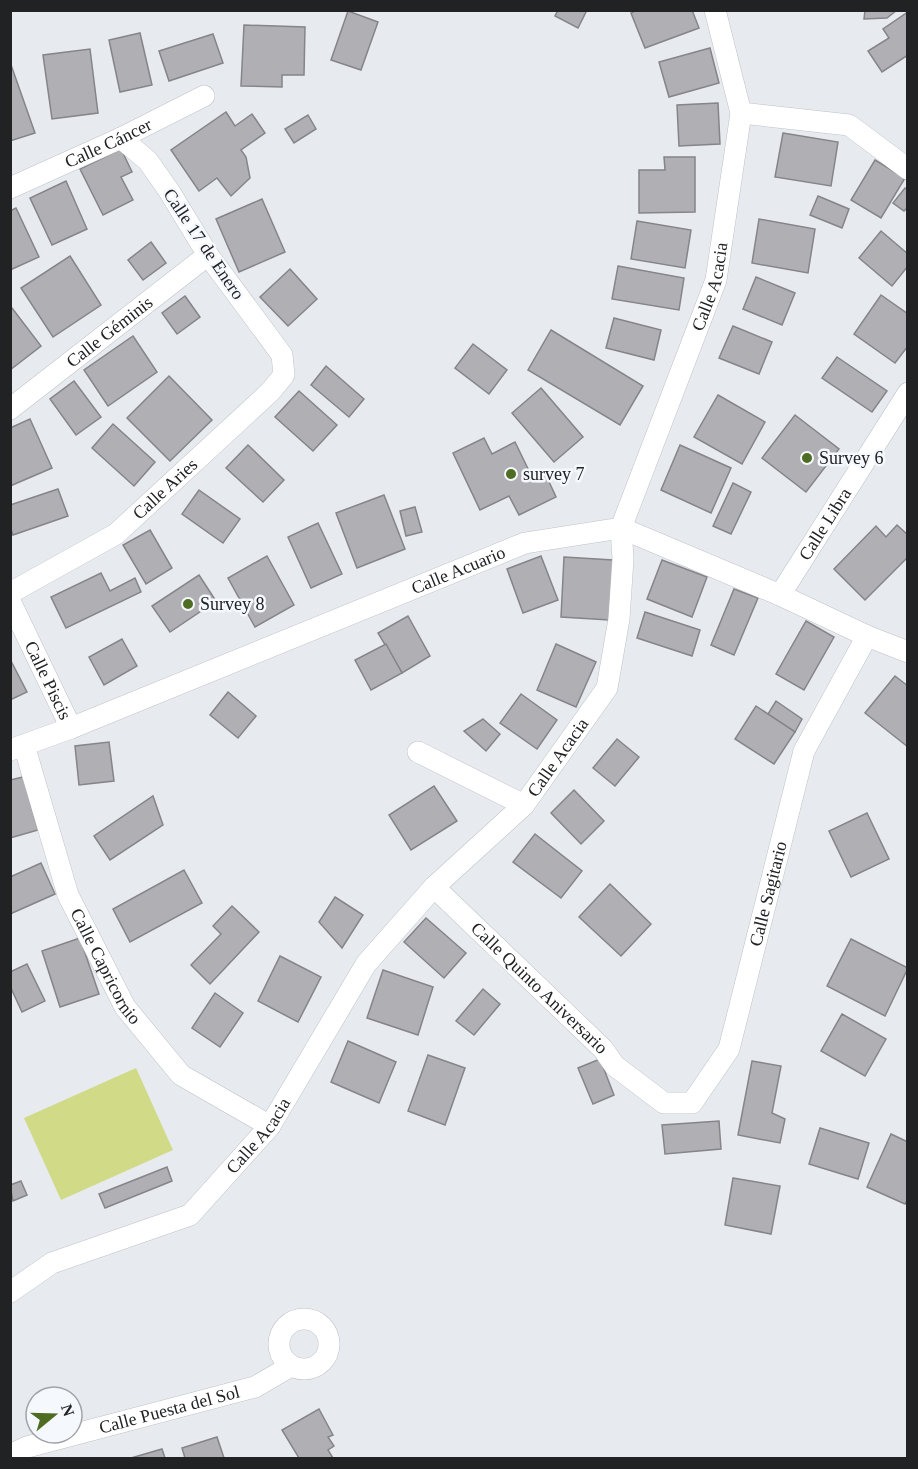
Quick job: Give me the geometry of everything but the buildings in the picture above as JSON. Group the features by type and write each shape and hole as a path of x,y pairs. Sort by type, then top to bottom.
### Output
{"street":[{"name":"Calle Acacia","path":"10,1292 52,1263 190,1215 270,1126 366,964 434,887 524,805 606,688 619,619 623,559 621,528 716,280 741,113 715,10"},
{"name":"Calle Cáncer","path":"10,188 121,138 204,96"},
{"path":"741,113 849,124 908,169"},
{"name":"Calle 17 de Enero","path":"121,138 148,161 208,255 282,355"},
{"name":"Calle Géminis","path":"10,409 208,255"},
{"name":"Calle Aries","path":"10,593 116,534 270,392 284,375 282,355"},
{"name":"Calle Libra","path":"780,594 908,393"},
{"path":"621,528 780,594 867,636 908,652"},
{"name":"Calle Acuario","path":"17,748 525,543 621,528"},
{"name":"Calle Piscis","path":"10,601 71,728"},
{"name":"Calle Sagitario","path":"644,1088 664,1103 692,1103 729,1049 804,751 867,636"},
{"name":"Calle Capricornio","path":"17,748 68,895 125,1007 181,1075 270,1126"},
{"path":"418,752 524,805"},
{"name":"Calle Quinto Aniversario","path":"434,887 603,1049 615,1066 644,1088"},
{"name":"Calle Puesta del Sol","path":"10,1455 27,1447 255,1387 291,1366"}],"green space":[{"path":"136,1068 173,1150 61,1200 24,1118"}],"place":[{"name":"Survey 6","path":"807,458"},
{"name":"survey 7","path":"511,474"},
{"name":"Survey 8","path":"188,604"}]}
